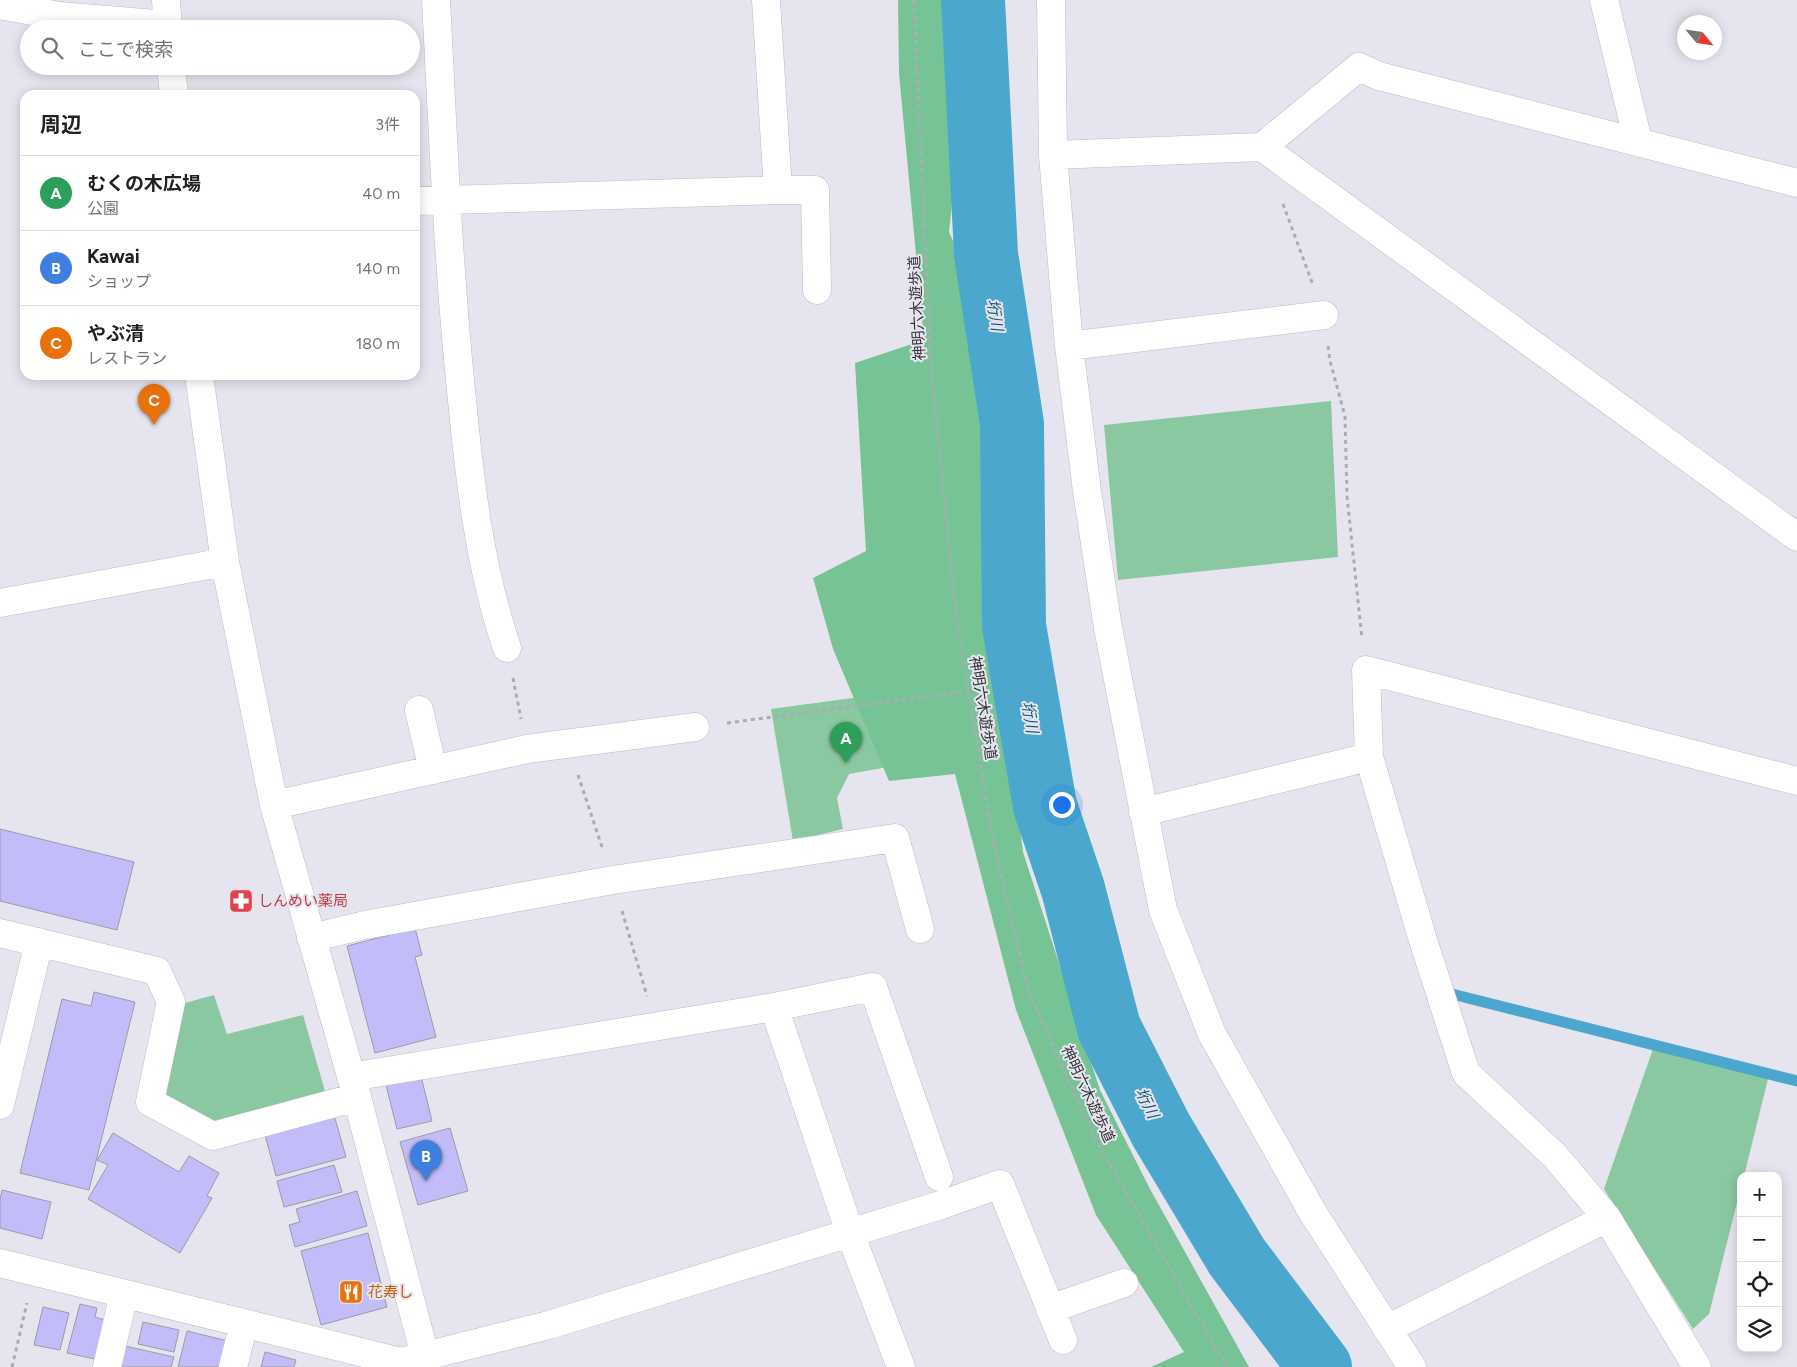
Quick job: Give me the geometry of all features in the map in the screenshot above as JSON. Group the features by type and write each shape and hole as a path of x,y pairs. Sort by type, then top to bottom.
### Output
{"street":[{"path":"436,0 446,200 457,348 475,512 497,621 506,648"},
{"path":"766,0 778,190"},
{"path":"1051,0 1053,155 1069,346 1086,491 1105,609 1163,910 1212,1034 1313,1213 1412,1367"},
{"path":"1604,0 1638,141"},
{"path":"3,10 59,16 167,18"},
{"path":"1053,155 1262,147 1359,67 1379,76 1797,183"},
{"path":"172,75 173,90"},
{"path":"1262,147 1797,537"},
{"path":"420,201 815,190 817,290"},
{"path":"1069,346 1324,315"},
{"path":"200,380 225,562 274,805 354,1087 427,1362"},
{"path":"0,602 225,562"},
{"path":"1697,1367 1607,1218 1555,1156 1466,1072 1422,937 1369,757 1366,670 1797,781"},
{"path":"419,710 433,770"},
{"path":"274,805 527,749 696,727"},
{"path":"1143,812 1369,757"},
{"path":"312,938 365,925 613,880 896,838 920,929"},
{"path":"0,933 158,970 171,1002 150,1102 213,1136 354,1087 873,987 939,1177"},
{"path":"0,1105 39,942"},
{"path":"774,1007 850,1233 901,1367"},
{"path":"0,1264 401,1362 427,1362 941,1205 1000,1184 1062,1340"},
{"path":"1387,1329 1607,1218"},
{"path":"1050,1309 1124,1283"},
{"path":"107,1367 124,1294"},
{"path":"233,1367 244,1323"}],"path":[{"name":"神明六木遊歩道","path":"914,0 931,364 955,605 993,842 1029,992 1093,1135 1227,1367"},
{"path":"1280,198 1324,315 1330,361 1345,416 1347,496 1366,670"},
{"path":"506,648 527,749"},
{"path":"696,727 969,691"},
{"path":"12,1367 28,1299"}],"green space":[{"path":"898,0 953,0 957,156 949,232 978,296 999,567 1006,718 1023,852 1100,1090 1150,1189 1249,1367 1151,1367 1184,1352 1096,1215 1016,1010 955,774 889,781 833,649 813,578 866,551 855,363 924,340 899,73"},
{"path":"1331,401 1338,557 1118,580 1104,425"},
{"path":"963,683 976,751 849,774 837,798 843,829 793,841 771,709"},
{"path":"214,995 227,1034 303,1015 327,1098 218,1128 163,1097 185,1003"},
{"path":"1653,1049 1768,1079 1745,1172 1737,1172 1737,1203 1709,1314 1693,1329 1604,1189"}],"building":[{"path":"0,829 134,862 117,930 0,901"},
{"path":"414,924 422,955 415,957 436,1037 375,1053 347,946 397,933 396,929"},
{"path":"94,992 135,1002 89,1190 20,1173 62,999 91,1006"},
{"path":"420,1072 432,1121 397,1129 385,1081"},
{"path":"334,1115 346,1157 276,1176 265,1135"},
{"path":"450,1128 468,1191 418,1205 400,1142"},
{"path":"113,1133 179,1172 189,1156 219,1173 207,1196 212,1198 180,1253 88,1199 108,1165 97,1160"},
{"path":"334,1165 342,1192 284,1207 277,1181"},
{"path":"2,1190 51,1202 42,1239 0,1228"},
{"path":"357,1191 367,1226 295,1247 289,1225 300,1222 296,1209"},
{"path":"368,1233 387,1307 321,1325 301,1251"},
{"path":"80,1304 97,1308 95,1317 105,1320 95,1359 67,1353"},
{"path":"43,1307 69,1313 60,1350 34,1345"},
{"path":"143,1322 179,1330 174,1352 138,1344"},
{"path":"187,1331 228,1341 221,1367 178,1367"},
{"path":"125,1346 174,1357 171,1367 120,1367"},
{"path":"265,1352 296,1360 294,1367 261,1367"}],"waterway":[{"name":"垳川","path":"973,0 986,254 1012,424 1014,626 1045,806 1073,889 1109,1028 1161,1130 1237,1257 1320,1367"},
{"path":"1448,993 1797,1081"}],"place":[{"name":"やぶ清","path":"154,425"},
{"name":"むくの木広場","path":"846,763"},
{"name":"しんめい薬局","path":"241,901"},
{"name":"Kawai","path":"426,1181"},
{"name":"花寿し","path":"351,1292"}]}
